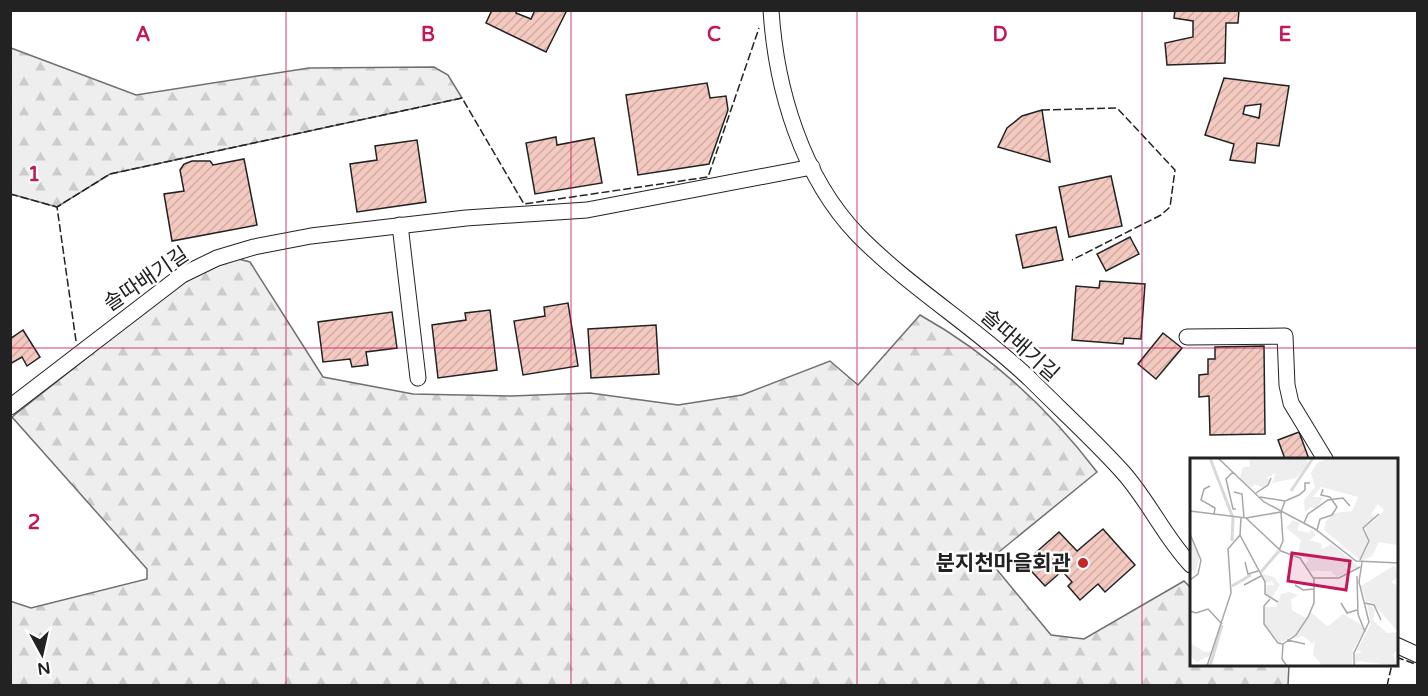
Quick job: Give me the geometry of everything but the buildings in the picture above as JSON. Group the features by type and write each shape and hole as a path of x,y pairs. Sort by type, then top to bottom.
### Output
{"lane":[{"name":"솔따배기길","path":"771,10 778,63 787,104 812,167 829,202 858,235 1029,378 1122,470 1190,564"},
{"name":"솔따배기길","path":"10,407 148,299 182,275 217,258 254,247 311,236 499,215 587,210 812,167"},
{"path":"400,225 418,378"},
{"path":"1187,337 1285,336 1287,385 1291,402 1324,458"},
{"path":"1398,646 1418,655"}],"green space":[{"path":"11,48 136,95 309,68 434,67 448,75 462,98 110,174 57,207 11,194"},
{"path":"235,258 250,262 323,377 413,394 511,396 590,393 678,405 742,395 830,361 858,385 920,315 970,347 1017,384 1059,426 1097,472 989,560 1051,635 1084,639 1184,581 1190,587 1190,666 1289,666 1288,685 11,685 10,601 31,608 147,579 147,569 12,417 169,293 200,272"}],"fence":[{"path":"76,341 57,207 110,174 462,98 524,204 708,177 759,28"},
{"path":"1042,110 1117,108 1175,170 1170,207 1161,215 1072,260"},
{"path":"10,194 57,207"},
{"path":"1398,658 1418,665"},
{"path":"1387,686 1392,666"}],"place":[{"name":"분지천마을회관","path":"1083,563"}]}
